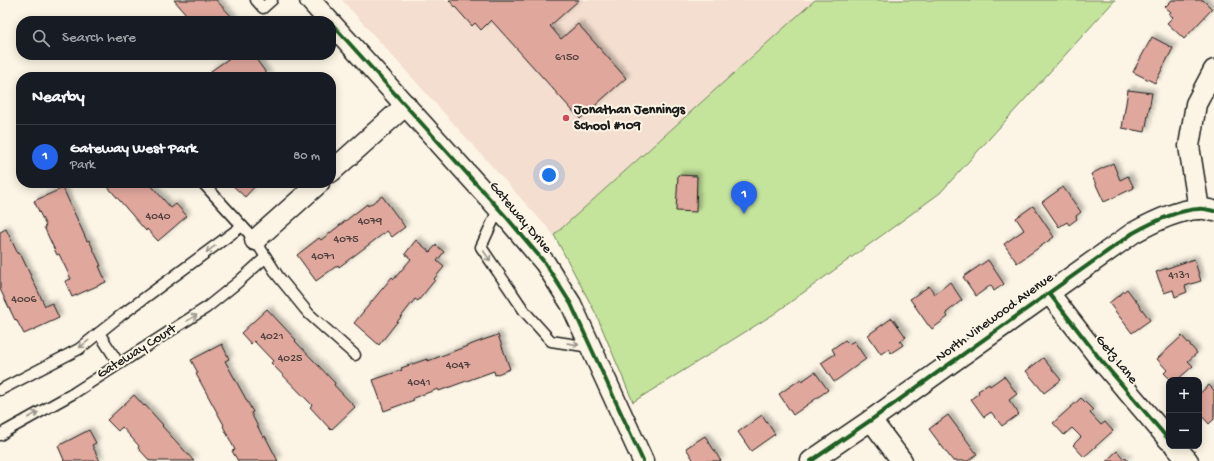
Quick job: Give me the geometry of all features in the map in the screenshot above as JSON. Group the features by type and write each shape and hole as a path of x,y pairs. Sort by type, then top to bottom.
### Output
{"street":[{"name":"Gateway Drive","path":"310,0 325,16"},
{"name":"Gateway Drive","path":"336,29 499,208 545,263 571,304 643,461"},
{"name":"North Vinewood Avenue","path":"812,461 1116,244 1138,230 1158,220 1207,210 1189,146 1196,104 1214,70"},
{"path":"336,168 406,105"},
{"path":"249,233 312,188"},
{"name":"Getz Lane","path":"1049,292 1100,359 1166,436"},
{"path":"871,420 902,461"},
{"path":"1178,449 1188,461"}],"lane":[{"path":"256,0 263,8 272,0"},
{"path":"207,188 249,233 278,276 309,314 355,356"},
{"path":"499,208 481,247 525,312 551,341 590,347"},
{"path":"0,390 79,349 99,333 249,233"},
{"name":"Gateway Court","path":"0,435 74,393 206,308 266,257"},
{"path":"99,333 119,364"}],"shaded area":[{"name":"Jonathan Jennings School #109","path":"342,0 815,0 554,235"}],"green space":[{"path":"815,0 1115,0 940,193 774,314 633,402 596,314 554,235"}],"building":[{"path":"174,0 216,0 231,16 188,16"},
{"path":"449,0 579,0 550,26 561,39 578,24 626,78 580,119 491,20 481,30 475,23 472,26"},
{"path":"1172,0 1203,0 1212,9 1184,39 1167,23 1173,17 1169,14 1171,12 1165,7"},
{"path":"1152,37 1173,48 1155,83 1133,72"},
{"path":"227,60 257,60 265,72 212,72"},
{"path":"1128,90 1152,93 1145,132 1122,128"},
{"path":"1113,163 1120,180 1128,176 1134,188 1104,202 1091,174"},
{"path":"678,175 697,176 696,212 676,211"},
{"path":"1063,187 1081,212 1076,216 1077,219 1069,225 1067,222 1059,227 1042,202"},
{"path":"63,188 87,241 89,240 101,266 99,266 106,282 72,297 65,281 71,279 59,254 57,255 44,227 46,226 34,201"},
{"path":"109,188 153,188 171,208 176,204 187,216 158,241 147,229 146,231"},
{"path":"235,188 253,188 245,197"},
{"path":"382,196 405,227 392,237 387,231 339,267 338,265 316,281 297,255 319,238 321,240 367,204 368,206"},
{"path":"1033,206 1054,237 1017,263 1004,244 1024,230 1016,218"},
{"path":"6,229 18,254 20,253 45,306 52,303 59,318 24,334 16,319 15,320 0,289 0,232"},
{"path":"416,240 430,252 436,245 444,252 437,261 444,267 418,301 415,299 379,345 354,323 392,277 394,279 411,259 405,254"},
{"path":"1194,259 1201,281 1185,286 1187,292 1175,297 1173,290 1164,293 1156,272"},
{"path":"988,260 1004,284 994,291 991,285 976,296 963,277"},
{"path":"950,282 962,300 946,313 948,317 932,329 910,299 929,286 935,294"},
{"path":"1127,289 1150,320 1132,333 1109,303"},
{"path":"267,309 355,407 331,430 310,407 312,405 271,363 273,361 254,341 251,344 241,333"},
{"path":"892,318 906,337 900,341 903,345 891,353 888,349 881,354 868,335"},
{"path":"498,335 510,369 495,375 494,371 439,391 438,389 384,411 373,380 402,370 401,368 427,359 428,361"},
{"path":"1182,336 1197,353 1188,361 1193,366 1180,377 1168,377 1164,373 1167,370 1157,359"},
{"path":"845,340 849,344 854,341 866,359 834,382 821,363 835,354 832,349"},
{"path":"222,344 229,359 225,361 253,412 251,413 263,437 265,436 278,461 238,461 232,451 235,450 223,426 224,425 196,374 198,373 191,360"},
{"path":"1043,358 1061,380 1044,393 1026,371"},
{"path":"815,372 828,390 793,415 779,394 801,379 802,381"},
{"path":"1004,376 1017,394 1009,400 1019,414 1002,426 991,412 984,417 971,399 979,393 978,391 989,384 990,386"},
{"path":"1209,385 1214,390 1214,419 1209,424 1202,416 1202,391"},
{"path":"134,395 144,406 145,405 194,461 150,461 122,427 118,431 107,420"},
{"path":"1081,398 1093,410 1090,413 1101,425 1105,422 1113,431 1084,457 1073,445 1081,437 1072,428 1064,435 1053,423"},
{"path":"762,415 775,434 751,451 738,432"},
{"path":"948,415 977,454 968,461 953,461 929,429"},
{"path":"89,430 96,443 92,445 100,461 63,461 64,460 58,446"},
{"path":"705,436 721,461 694,461 686,448"},
{"path":"1117,451 1124,459 1125,457 1128,461 1106,461"}],"cycle path":[{"path":"336,29 508,219 545,263 571,304 643,461"},
{"path":"811,461 871,420 1133,233 1173,214 1200,209 1214,211"},
{"path":"1049,293 1100,359 1166,436"}],"place":[{"name":"Jonathan Jennings School #109","path":"566,118"},
{"name":"Gateway West Park","path":"744,214"}]}
